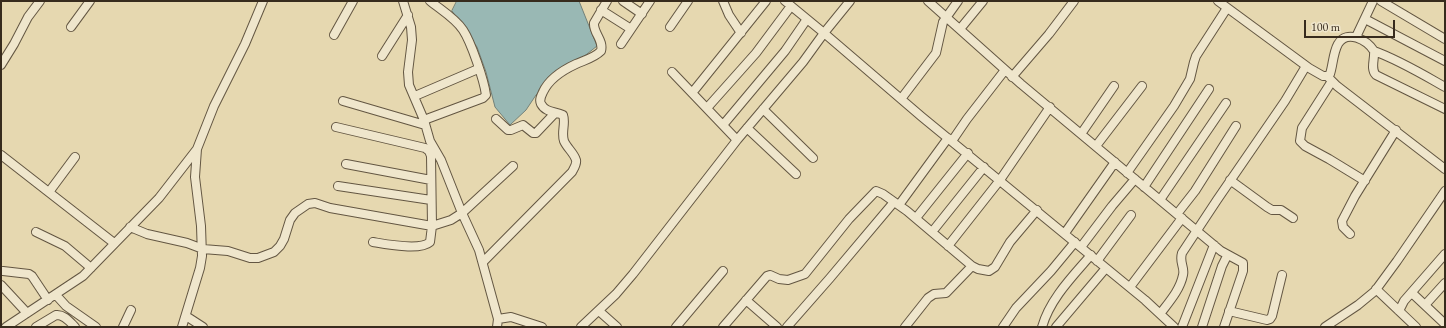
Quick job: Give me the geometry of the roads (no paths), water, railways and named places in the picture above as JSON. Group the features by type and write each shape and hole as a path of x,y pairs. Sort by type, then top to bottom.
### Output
{"street":[{"path":"1,65 28,17 40,1"},
{"path":"71,26 90,1"},
{"path":"182,327 200,268 203,248 194,178 197,149 214,106 245,44 263,1"},
{"path":"334,35 353,1"},
{"path":"403,1 411,27 412,40 408,79 409,85 425,122 430,141 441,160 483,262 498,323 512,317 542,327"},
{"path":"343,101 425,122 484,98 486,93 471,46 463,30 450,16 430,1"},
{"path":"483,262 572,172 576,166 576,158 564,139 563,115 549,111 541,104 541,97 546,86 554,78 570,67 592,58 601,51 602,43 594,27 595,19 607,1"},
{"path":"623,1 642,14"},
{"path":"621,44 650,1"},
{"path":"670,26 688,1"},
{"path":"723,1 729,15 741,33"},
{"path":"692,93 766,1"},
{"path":"928,1 1012,77 1050,107 1134,179 1227,256 1243,263 1244,266 1242,276 1224,327"},
{"path":"901,99 936,53 943,22 958,1"},
{"path":"960,29 983,1"},
{"path":"1012,77 1049,34 1074,1"},
{"path":"1218,1 1306,66 1323,76 1330,78 1363,106 1445,169"},
{"path":"1356,37 1373,1"},
{"path":"1381,1 1445,39"},
{"path":"581,327 599,312 633,274 737,140 803,62 847,2"},
{"path":"707,108 756,53 788,3 901,99 1130,287 1174,327"},
{"path":"1127,173 1174,106 1190,79 1196,56 1227,8"},
{"path":"601,10 631,29"},
{"path":"382,56 408,15"},
{"path":"723,125 784,51 807,19"},
{"path":"1365,19 1445,61"},
{"path":"1365,181 1305,146 1300,141 1302,128 1330,78 1338,44 1350,36 1356,37 1365,41 1374,51 1389,56 1411,67 1445,87"},
{"path":"1374,51 1373,68 1376,75 1445,109"},
{"path":"1160,314 1176,292 1183,276 1184,272 1180,258 1182,253 1230,180 1285,101 1306,66"},
{"path":"415,96 478,69"},
{"path":"787,327 897,203 967,119 1005,70"},
{"path":"672,72 737,140"},
{"path":"1081,134 1114,86"},
{"path":"1096,146 1142,86"},
{"path":"1144,187 1209,89"},
{"path":"1160,200 1226,102"},
{"path":"948,246 1000,180 1050,107"},
{"path":"763,109 813,158"},
{"path":"496,119 508,130 523,125 533,133 536,133 555,113"},
{"path":"1130,287 1179,216 1236,126"},
{"path":"336,127 426,148 431,156 432,226 430,242 425,245 405,246 373,242"},
{"path":"747,128 796,174"},
{"path":"1350,234 1343,227 1342,221 1396,130"},
{"path":"6,327 74,284 159,198 197,149"},
{"path":"916,218 968,153"},
{"path":"1,155 114,243"},
{"path":"48,192 75,157"},
{"path":"1065,233 1115,162"},
{"path":"346,164 431,180"},
{"path":"130,227 147,234 203,248 228,251 250,258 258,258 274,252 280,246 292,216 308,204 315,204 432,226 451,220 462,213 513,166"},
{"path":"932,232 984,166"},
{"path":"1003,327 1016,308 1078,244 1134,179"},
{"path":"1230,180 1267,207 1272,210 1281,210 1293,218"},
{"path":"338,186 431,200"},
{"path":"723,327 767,276 770,275 788,280 805,274 849,219 876,191 897,203 972,266 989,271 995,267 1015,236 1037,210"},
{"path":"1325,327 1358,305 1376,289 1445,191"},
{"path":"1042,327 1047,311 1052,302 1094,258 1131,215"},
{"path":"36,232 65,246 91,268"},
{"path":"1182,327 1214,245"},
{"path":"1399,311 1404,301 1445,254"},
{"path":"1202,327 1222,266 1227,256"},
{"path":"905,327 928,298 934,294 946,293 972,266"},
{"path":"1056,327 1106,268"},
{"path":"3,271 29,274 32,276 48,300"},
{"path":"676,327 723,271"},
{"path":"1229,311 1267,320 1270,319 1282,275"},
{"path":"1425,305 1445,283"},
{"path":"1,285 28,314"},
{"path":"1376,289 1416,327"},
{"path":"1412,293 1445,324"},
{"path":"56,295 66,306 96,327"},
{"path":"746,300 777,327"},
{"path":"123,327 131,310"},
{"path":"599,312 617,327"},
{"path":"36,327 56,314 62,315 76,327"},
{"path":"186,316 203,327"}],"water":[{"path":"457,1 579,1 597,46 536,95 526,110 510,125 495,107 486,72 477,47 452,11"}]}
